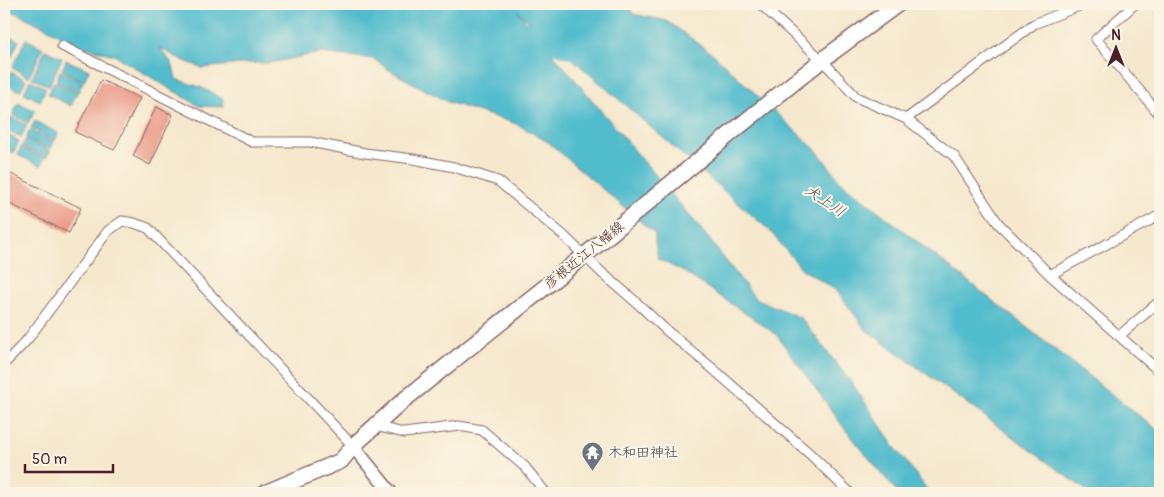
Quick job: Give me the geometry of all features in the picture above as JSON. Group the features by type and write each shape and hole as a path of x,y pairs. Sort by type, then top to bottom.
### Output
{"main road":[{"name":"彦根近江八幡線","path":"265,493 341,462 353,446 404,400 587,253 736,128 898,4"}],"street":[{"path":"760,4 816,65 856,97 906,119 954,156 998,223 1050,275 1160,372"},
{"path":"906,119 1034,24 1084,4"},
{"path":"1135,4 1096,39 1160,114"},
{"path":"62,46 252,142 310,142 365,153 413,159 454,168 498,181 556,230 587,253 667,331 803,448 850,493"},
{"path":"1050,275 1160,215"},
{"path":"7,362 28,340 108,231 122,221 134,223 148,228 353,446 391,493"},
{"path":"1119,336 1160,301"},
{"path":"375,426 404,433 459,426 482,430 524,467 546,493"}],"water":[{"path":"4,4 627,4 633,14 667,21 713,54 818,152 840,181 1160,432 1160,493 1090,493 866,330 837,291 802,269 768,229 517,11 701,229 755,298 801,318 857,390 893,445 930,493 898,493 845,429 776,334 684,272 658,259 655,234 548,142 517,124 448,102 389,70 374,59 320,53 269,63 202,68 178,58 159,47 172,63 176,79 200,87 223,99 224,107 199,106 114,55 77,45 4,7"},
{"path":"4,34 19,41 4,72"},
{"path":"26,39 43,48 29,77 12,68"},
{"path":"45,50 62,58 49,86 32,78"},
{"path":"66,60 89,70 84,81 62,70"},
{"path":"60,71 83,82 78,92 56,81"},
{"path":"11,72 26,80 20,91 5,84"},
{"path":"30,80 46,88 40,101 24,93"},
{"path":"54,82 77,93 71,106 48,94"},
{"path":"18,103 35,110 28,123 13,115"},
{"path":"11,117 27,125 21,137 6,129"},
{"path":"35,121 58,133 55,141 31,128"},
{"path":"30,130 54,142 50,149 26,138"},
{"path":"4,133 19,141 13,153 4,148"},
{"path":"26,139 50,151 46,158 22,146"},
{"path":"21,147 44,159 41,166 18,155"}],"building":[{"path":"101,80 140,98 114,150 75,132"},
{"path":"156,107 173,115 150,165 133,156"},
{"path":"9,173 81,208 69,233 4,201 4,184"}],"waterway":[{"name":"犬上川","path":"512,27 582,52"}],"place":[{"name":"木和田神社","path":"592,471"}]}
